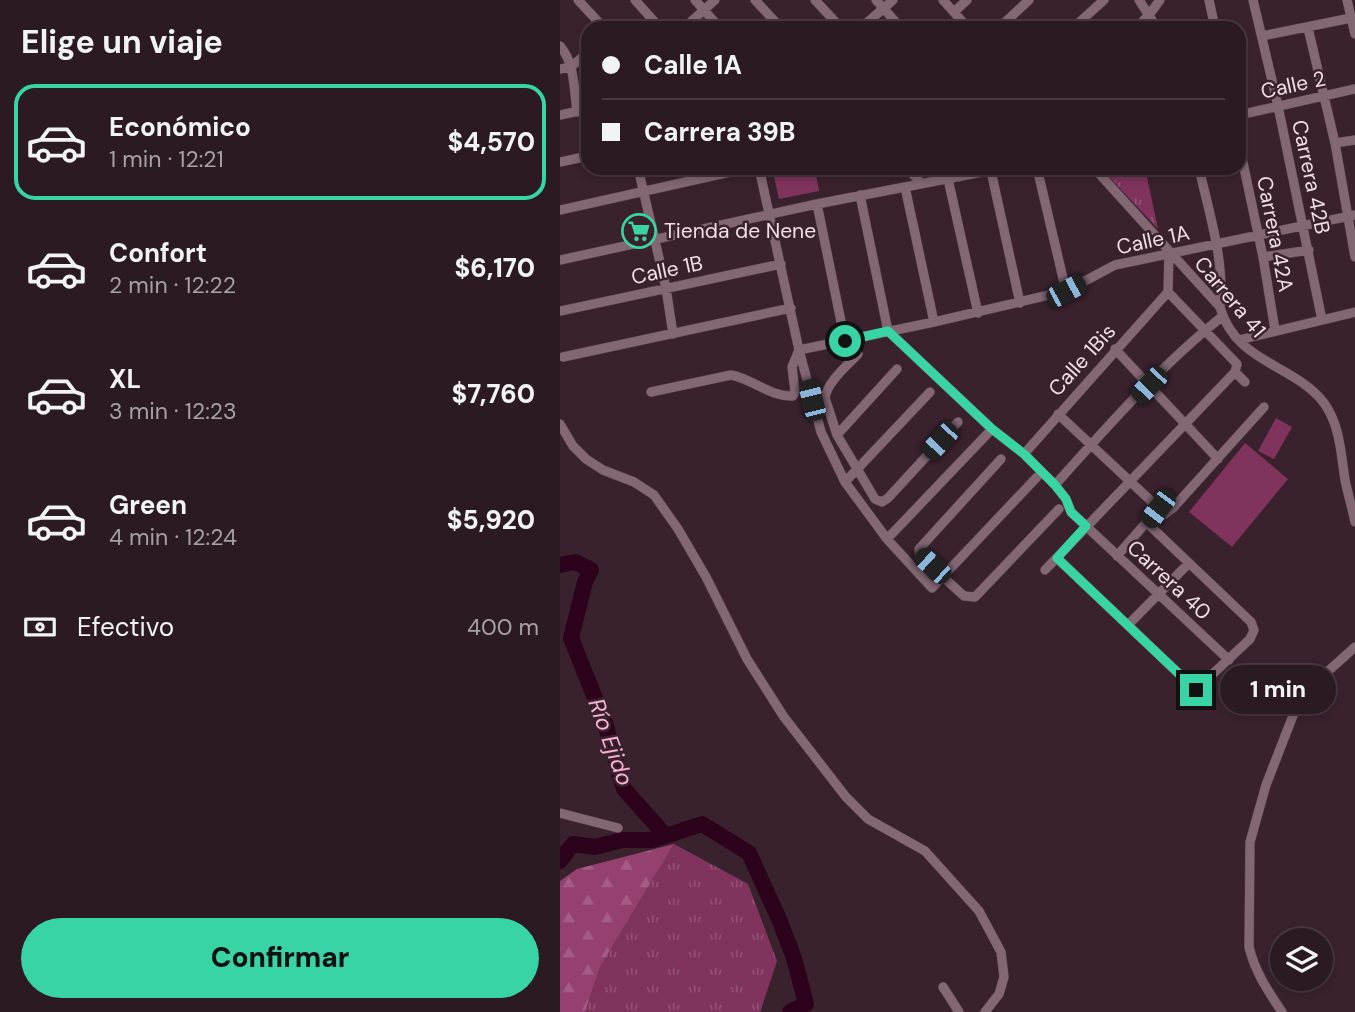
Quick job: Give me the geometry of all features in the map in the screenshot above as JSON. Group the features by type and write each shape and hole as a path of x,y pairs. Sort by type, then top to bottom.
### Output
{"street":[{"path":"578,0 598,21"},
{"path":"635,0 654,21"},
{"path":"695,0 714,21"},
{"path":"692,21 715,0"},
{"path":"755,0 774,21"},
{"path":"815,0 834,21"},
{"path":"876,0 895,21"},
{"path":"869,21 893,0"},
{"path":"943,0 962,21"},
{"path":"954,12 967,0"},
{"path":"1006,21 1029,0"},
{"path":"1081,21 1104,0"},
{"path":"1139,0 1153,21"},
{"path":"1143,21 1160,0"},
{"path":"1209,0 1214,21"},
{"name":"Carrera 42B","path":"1253,0 1304,225 1322,320"},
{"path":"1347,0 1355,34"},
{"path":"1262,36 1352,18"},
{"path":"1308,27 1351,216 1355,257"},
{"path":"560,46 567,54 571,66 577,112"},
{"path":"560,69 571,66 581,58"},
{"name":"Calle 2","path":"1246,113 1355,89"},
{"path":"560,115 581,111"},
{"path":"1335,143 1355,139"},
{"path":"560,162 581,158"},
{"path":"640,175 666,288 673,334"},
{"path":"560,210 716,175"},
{"path":"761,175 799,350 821,432 845,482 884,536 932,588 1037,477"},
{"path":"914,175 921,183"},
{"path":"560,260 860,195 969,175"},
{"path":"992,175 1020,303"},
{"path":"1039,175 1066,291"},
{"name":"Carrera 41","path":"1100,175 1222,311 1239,340 1262,360 1301,383 1324,403 1336,427 1355,522"},
{"path":"860,195 888,331 1055,485 1222,311 1216,245 1201,175"},
{"name":"Carrera 42A","path":"1245,175 1275,330"},
{"path":"947,179 978,313"},
{"path":"1343,187 1355,185"},
{"path":"905,187 934,323"},
{"path":"817,204 845,341"},
{"name":"Calle 1A","path":"799,350 934,323 1066,291 1115,265 1351,216"},
{"path":"1263,257 1309,250"},
{"path":"1169,252 1168,292 1205,330 1245,382"},
{"name":"Calle 1B","path":"560,311 781,264"},
{"name":"Calle 1Bis","path":"1024,454 1168,292"},
{"path":"563,357 791,308"},
{"path":"1239,340 1355,312"},
{"path":"1115,349 1218,459"},
{"path":"651,392 731,375 740,376 764,390 793,396 795,392 792,367 799,350"},
{"path":"858,354 825,393 826,403 837,435 876,499 884,501 958,422"},
{"path":"1045,570 1236,368"},
{"path":"837,435 897,369"},
{"path":"845,482 930,393"},
{"path":"1117,556 1161,511 1173,508 1265,407"},
{"path":"1058,414 1161,511"},
{"path":"560,424 573,446 586,459 603,470 634,482 654,495 706,577 747,659 785,717 846,797 868,819 925,851 979,911 1001,952 1004,977 999,993 985,1012"},
{"path":"884,536 992,429"},
{"path":"1001,459 919,549 920,555 964,596 975,597 1059,509"},
{"name":"Carrera 40","path":"1055,485 1066,499 1071,512 1229,660"},
{"path":"1147,523 1251,622 1254,630 1250,639 1185,700"},
{"path":"1057,558 1196,690"},
{"path":"1128,625 1189,563"},
{"path":"1282,1012 1263,984 1249,947 1250,842 1266,785 1294,713 1307,690 1355,647"},
{"path":"560,813 618,828"},
{"path":"943,987 959,1012"}],"green space":[{"path":"816,175 819,191 779,199 774,177"},
{"path":"1108,175 1146,175 1158,229"},
{"path":"1276,418 1292,427 1274,459 1258,451"},
{"path":"1245,443 1288,479 1232,547 1189,512"},
{"path":"674,844 748,884 777,961 760,1012 585,1012 600,967"},
{"path":"674,844 600,967 585,1012 560,1012 560,881 577,869"}],"waterway":[{"name":"Río Ejido","path":"560,565 575,562 591,570 585,582 571,638 605,723 624,789 665,835"},
{"name":"Río Ejido","path":"560,861 573,844 595,847 622,840 653,840 702,824 749,853 794,958 806,1004 790,1012"}],"place":[{"name":"Tienda de Nene","path":"639,231"}],"route":[{"path":"845,341 888,331 992,429 1040,469 1066,499 1071,512 1086,526 1057,558 1196,690"}]}
